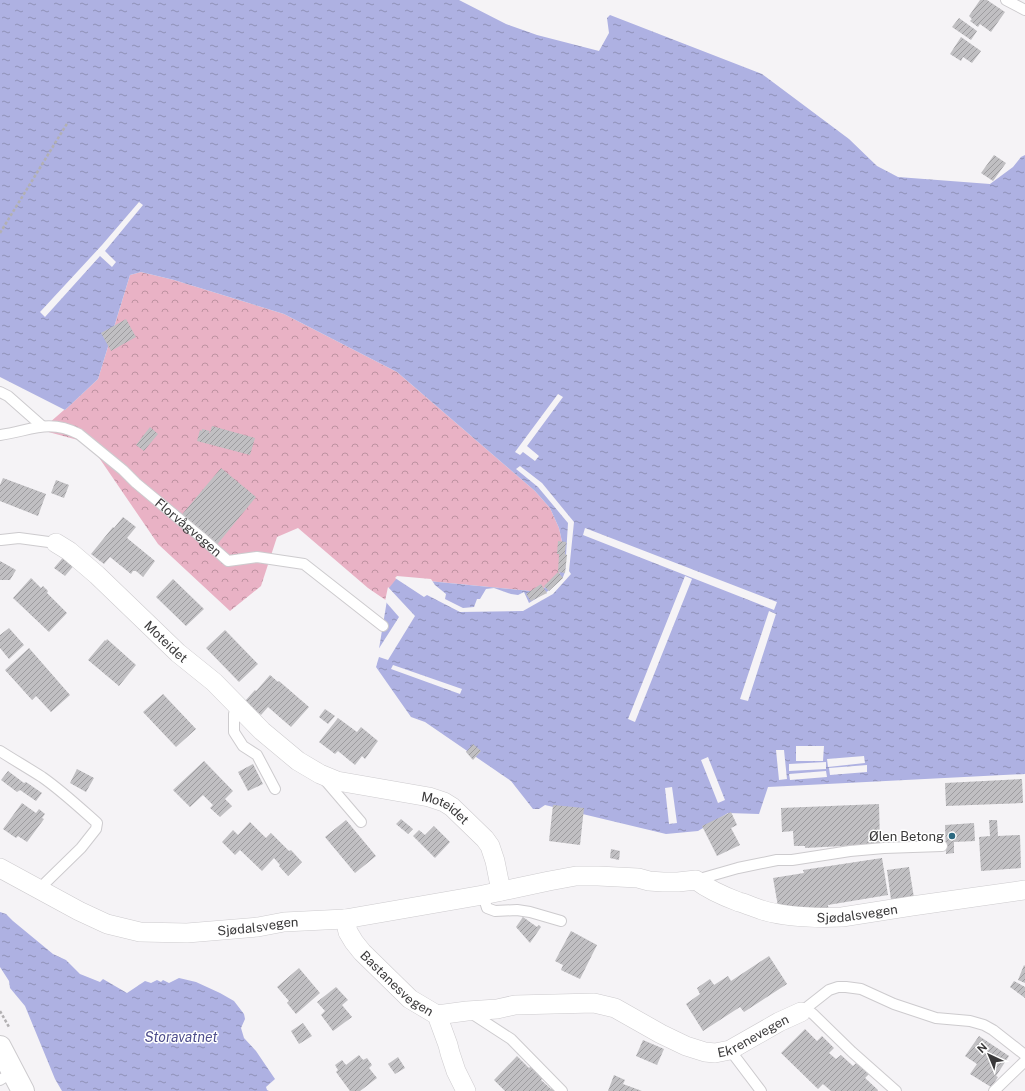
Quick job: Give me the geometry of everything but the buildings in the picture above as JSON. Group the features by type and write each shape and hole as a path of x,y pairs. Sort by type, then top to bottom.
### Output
{"main road":[{"path":"0,1047 12,1081"}],"street":[{"name":"Moteidet","path":"56,543 69,551 97,575 178,653 214,682 262,731 298,760 320,774 337,781 429,797 444,802 452,807 485,839 490,846 502,892"},
{"name":"Sjødalsvegen","path":"0,868 107,924 140,932 187,933 258,927 284,922 345,919 502,892 576,876 638,878 649,881 663,882 696,880 705,887 722,896 763,910 787,915 831,918 1025,890"},
{"name":"Bastanesvegen","path":"345,919 348,932 362,952 410,999 437,1015 456,1071 466,1091"},
{"name":"Ekrenevegen","path":"437,1015 515,1005 594,1003 615,1008 661,1034 686,1046 705,1052 715,1053 730,1050 779,1022 801,1012"}],"lane":[{"path":"1006,0 1025,10"},
{"path":"0,392 8,396 42,426"},
{"name":"Florvågvegen","path":"0,435 42,426 59,427 74,431 228,561 256,557 304,564 383,626"},
{"name":"Moteidet","path":"1,540 19,538 56,543"},
{"path":"238,707 234,714 234,732 244,746 257,755 275,789"},
{"path":"0,751 43,778 97,823 96,829 81,848 39,889"},
{"name":"Moteidet","path":"320,774 361,822"},
{"name":"Sjødalsvegen","path":"696,880 738,868 777,860 792,860 850,851 884,848 942,846"},
{"path":"483,895 487,908 495,911 517,910 530,912 560,921"},
{"name":"Ekrenevegen","path":"801,1012 829,990 838,986 861,989 894,1004 936,1018 970,1021 984,1025 993,1030 1025,1055"},
{"path":"467,1011 511,1039 562,1091"},
{"path":"801,1012 809,1011 813,1014 852,1052 896,1091"},
{"path":"730,1050 761,1091"},
{"path":"994,1091 1025,1061"}],"path":[{"path":"0,233 68,122"}],"green space":[{"path":"141,272 174,280 284,314 397,372 535,491 550,508 559,528 563,546 562,565 557,581 540,590 530,591 397,578 387,601 368,588 298,528 277,537 261,586 230,611 158,544 89,443 41,430 98,379 130,275"}],"water":[{"path":"0,0 459,0 506,24 537,35 599,51 609,33 607,18 610,15 762,74 849,139 877,166 898,177 990,184 1013,167 1021,157 1025,155 1025,774 768,787 759,814 728,813 698,831 666,834 545,805 539,809 533,809 511,781 425,722 411,717 376,667 389,588 397,578 530,591 540,590 557,581 562,565 563,546 559,528 550,508 535,491 397,372 284,314 174,280 141,272 130,275 98,379 65,410 0,377"},
{"name":"Storavatnet","path":"0,912 6,914 53,954 66,960 80,974 100,982 103,979 127,993 145,981 151,983 157,980 161,982 163,980 169,983 179,978 196,982 234,1001 244,1014 245,1019 241,1028 244,1038 256,1051 275,1079 266,1087 269,1091 62,1091 55,1079 25,1006 10,988 9,981 0,967"}],"pier":[{"path":"139,202 143,205 105,251 116,262 112,267 100,256 45,317 40,312 102,245"},
{"path":"558,394 563,397 527,446 539,456 535,461 523,452 520,455 515,452"},
{"path":"520,466 542,483 574,522 569,571 571,574 553,594 523,611 460,612 427,595 424,597 395,578 397,576 431,579 435,585 446,594 445,599 463,608 474,607 477,599 480,599 486,589 494,588 518,595 524,592 529,603 548,591 563,577 565,572 568,523 538,487 516,469"},
{"path":"585,528 777,602 774,610 583,535"},
{"path":"685,576 692,579 635,722 628,719"},
{"path":"388,587 415,616 388,660 379,657 375,670 376,653 399,617 385,601"},
{"path":"769,611 776,614 748,701 740,699"},
{"path":"393,665 462,689 460,694 391,669"},
{"path":"796,746 824,746 823,761 796,761"},
{"path":"776,750 784,750 787,779 779,780"},
{"path":"864,756 865,763 828,767 827,759"},
{"path":"708,757 725,800 718,803 701,760"},
{"path":"826,762 826,769 789,771 789,764"},
{"path":"867,765 867,772 830,775 829,768"},
{"path":"826,771 827,777 790,780 789,774"},
{"path":"672,787 677,823 669,824 665,788"}],"place":[{"name":"Ølen Betong","path":"952,836"}]}
